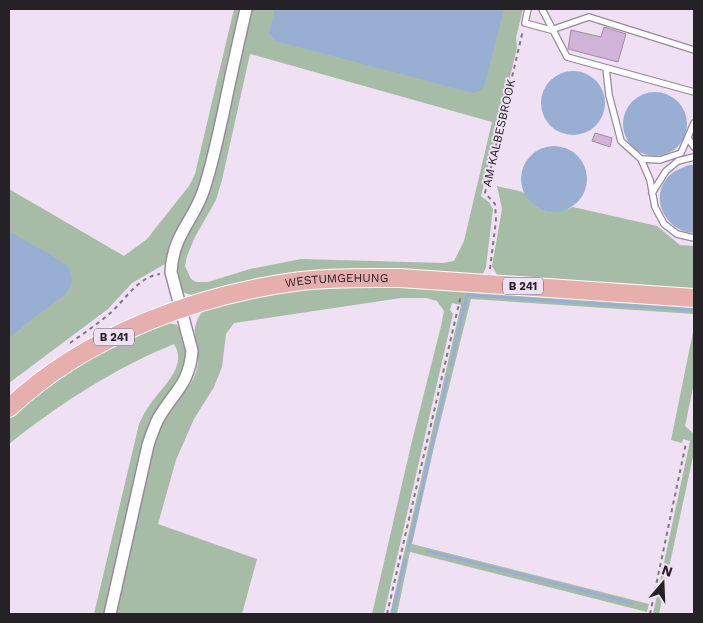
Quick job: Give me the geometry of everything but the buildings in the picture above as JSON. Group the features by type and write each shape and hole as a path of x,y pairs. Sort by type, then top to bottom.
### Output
{"main road":[{"name":"WESTUMGEHUNG","path":"9,408 23,394 51,374 126,331 181,308 257,288 309,280 400,278 694,298"}],"street":[{"path":"110,614 152,433 161,414 180,389 189,373 192,351 171,272 175,246 203,193 246,9"}],"lane":[{"path":"528,9 525,23 552,30 589,17 694,50"},
{"path":"542,9 567,57 694,92"},
{"path":"606,68 609,96 621,141 642,158 650,180 655,207 664,224 677,234 694,238"},
{"path":"642,158 660,160 681,153 694,123"},
{"path":"688,138 694,147"},
{"path":"652,193 666,171 678,161 694,157"}],"path":[{"name":"AM KALBESBROOK","path":"488,284 496,220 495,204 485,193 525,23"},
{"path":"70,344 110,314 141,282 154,275 171,272"},
{"path":"387,614 458,308"},
{"path":"650,614 686,443"}],"green space":[{"path":"234,9 241,9 215,128 200,186 170,242 165,264 132,283 108,309 9,383 9,189 124,256 147,239 189,186 195,174"},
{"path":"252,9 523,9 516,38 517,48 481,196 489,202 493,209 486,267 482,276 225,287 209,292 192,295 186,294 182,291 177,279 179,250 212,184","holes":["250,54 492,122 464,241 454,261 443,263 301,259 250,269 208,282 196,282 191,279 185,266 187,256 195,237 216,200"]},
{"path":"497,186 524,193 532,203 546,211 557,211 573,207 657,226 680,245 694,246 694,291 508,278 497,275 492,266 502,209"},
{"path":"377,284 694,305 694,314 471,299 412,544 649,604 647,612 410,552 397,614 390,614 461,305 452,303 450,310 453,314 384,614 372,614 444,311 437,301 426,298 401,298 234,323 226,334 222,367 214,387 194,419 176,460 158,524 257,559 242,614 115,614 157,435 168,414 189,386 197,368 198,352 195,327 202,312 267,295"},
{"path":"168,323 177,325 184,338 186,360 184,368 176,385 155,413 149,426 105,614 94,614 139,424 176,368 178,352 174,344 130,364 68,401 9,444 9,417 44,388 84,363"},
{"path":"694,327 694,383 685,426 694,434 694,452 659,614 653,614 690,441 683,439 682,443 671,440"}],"water":[{"path":"275,9 502,9 503,13 485,83 481,90 473,93 276,41 269,33"},
{"path":"567,71 579,71 596,80 603,91 605,103 603,115 596,126 579,135 567,135 555,130 546,121 541,109 541,97 546,85 555,76"},
{"path":"649,92 661,92 678,101 685,112 687,124 685,136 678,147 661,156 649,156 637,151 628,142 623,130 623,118 628,106 637,97"},
{"path":"554,146 567,149 577,156 584,166 587,179 584,192 577,202 567,209 554,212 541,209 531,202 524,192 521,179 524,166 531,156 541,149"},
{"path":"689,165 694,165 694,233 675,227 663,212 660,203 663,185 669,176"},
{"path":"9,231 66,264 71,274 72,283 66,294 9,338"}],"waterway":[{"path":"451,366 467,295 694,310"},
{"path":"408,551 448,376"},
{"path":"427,551 632,603"},
{"path":"393,614 405,559"}]}
